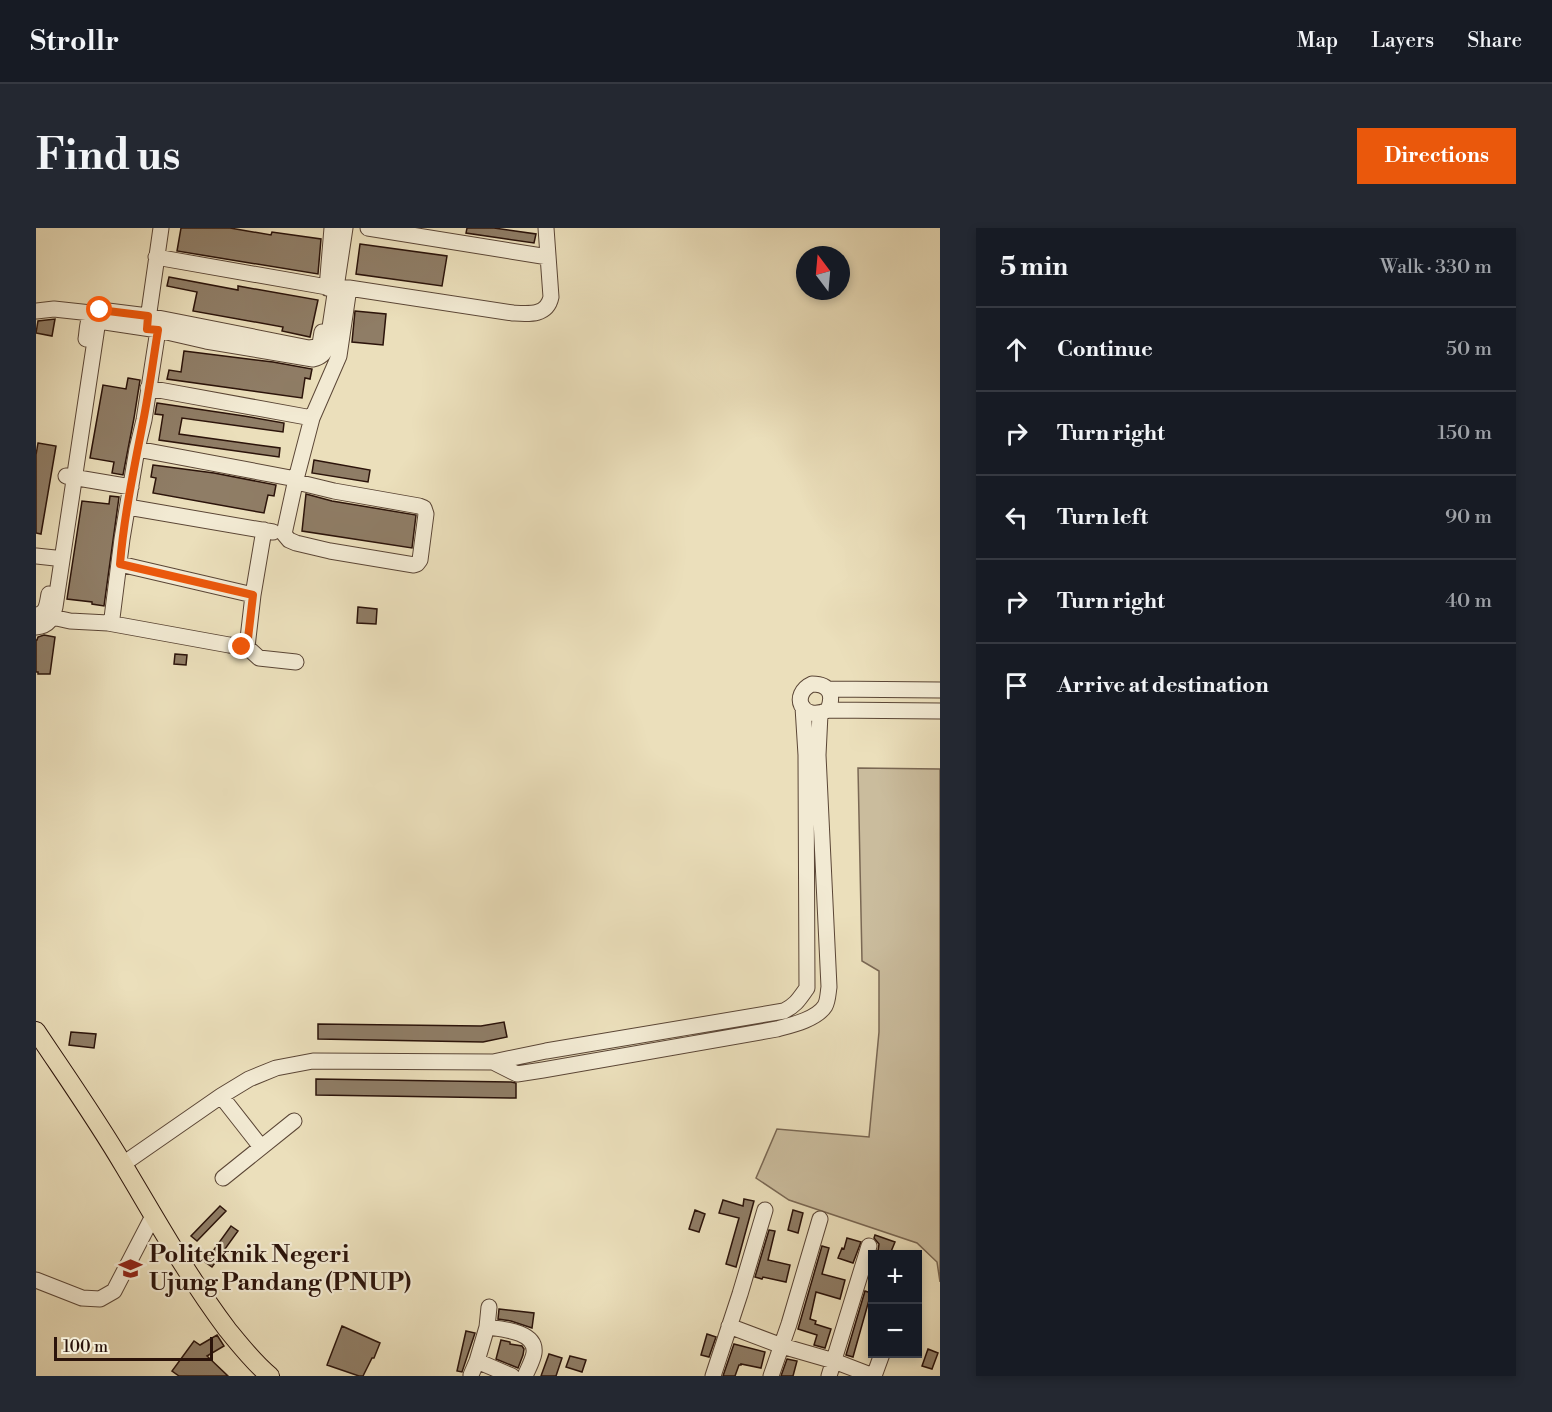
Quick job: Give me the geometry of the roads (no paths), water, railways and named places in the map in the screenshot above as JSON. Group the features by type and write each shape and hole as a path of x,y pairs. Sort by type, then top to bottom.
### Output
{"main road":[{"path":"36,1031 76,1090 213,1309 237,1342 270,1376"}],"street":[{"path":"108,623 112,618 122,539 144,420 160,228"},
{"path":"284,534 312,418 339,356 334,228"},
{"path":"368,228 548,256"},
{"path":"156,256 338,288 513,313 536,314 545,309 551,297 546,228"},
{"path":"36,311 54,309 91,313 100,310 238,347 313,359 318,352 338,288"},
{"path":"41,618 70,477 91,313"},
{"path":"41,618 46,608 97,327 100,323 105,322 151,325"},
{"path":"318,352 327,382"},
{"path":"148,388 312,418"},
{"path":"128,507 284,534 296,543 330,551 414,565 420,560 426,514 424,508 419,506 334,491 301,483 296,478 138,449"},
{"path":"70,477 131,487"},
{"path":"247,647 264,530"},
{"path":"36,556 55,558"},
{"path":"120,564 253,595"},
{"path":"41,618 108,623 247,647 259,658 296,662"},
{"path":"123,1164 221,1096 249,1079 276,1068 313,1061 493,1062 784,1011 797,1003 807,988 806,755 801,693 808,686 817,684 828,689 831,700 824,712 818,755 829,987 826,1005 816,1015 777,1029 555,1068 517,1074 493,1062"},
{"path":"828,689 940,690"},
{"path":"803,708 810,714 940,711"},
{"path":"221,1096 261,1147"},
{"path":"223,1178 294,1121"},
{"path":"712,1376 765,1210"},
{"path":"36,1280 82,1298 99,1299 114,1292 153,1216"},
{"path":"771,1376 820,1219"},
{"path":"832,1369 869,1246"},
{"path":"489,1307 487,1327 474,1368 512,1376"},
{"path":"729,1326 782,1346 832,1369 873,1376 880,1358"},
{"path":"487,1327 522,1333 528,1338 534,1352 525,1376"}],"place":[{"name":"Politeknik Negeri Ujung Pandang (PNUP)","path":"131,1268"}]}
